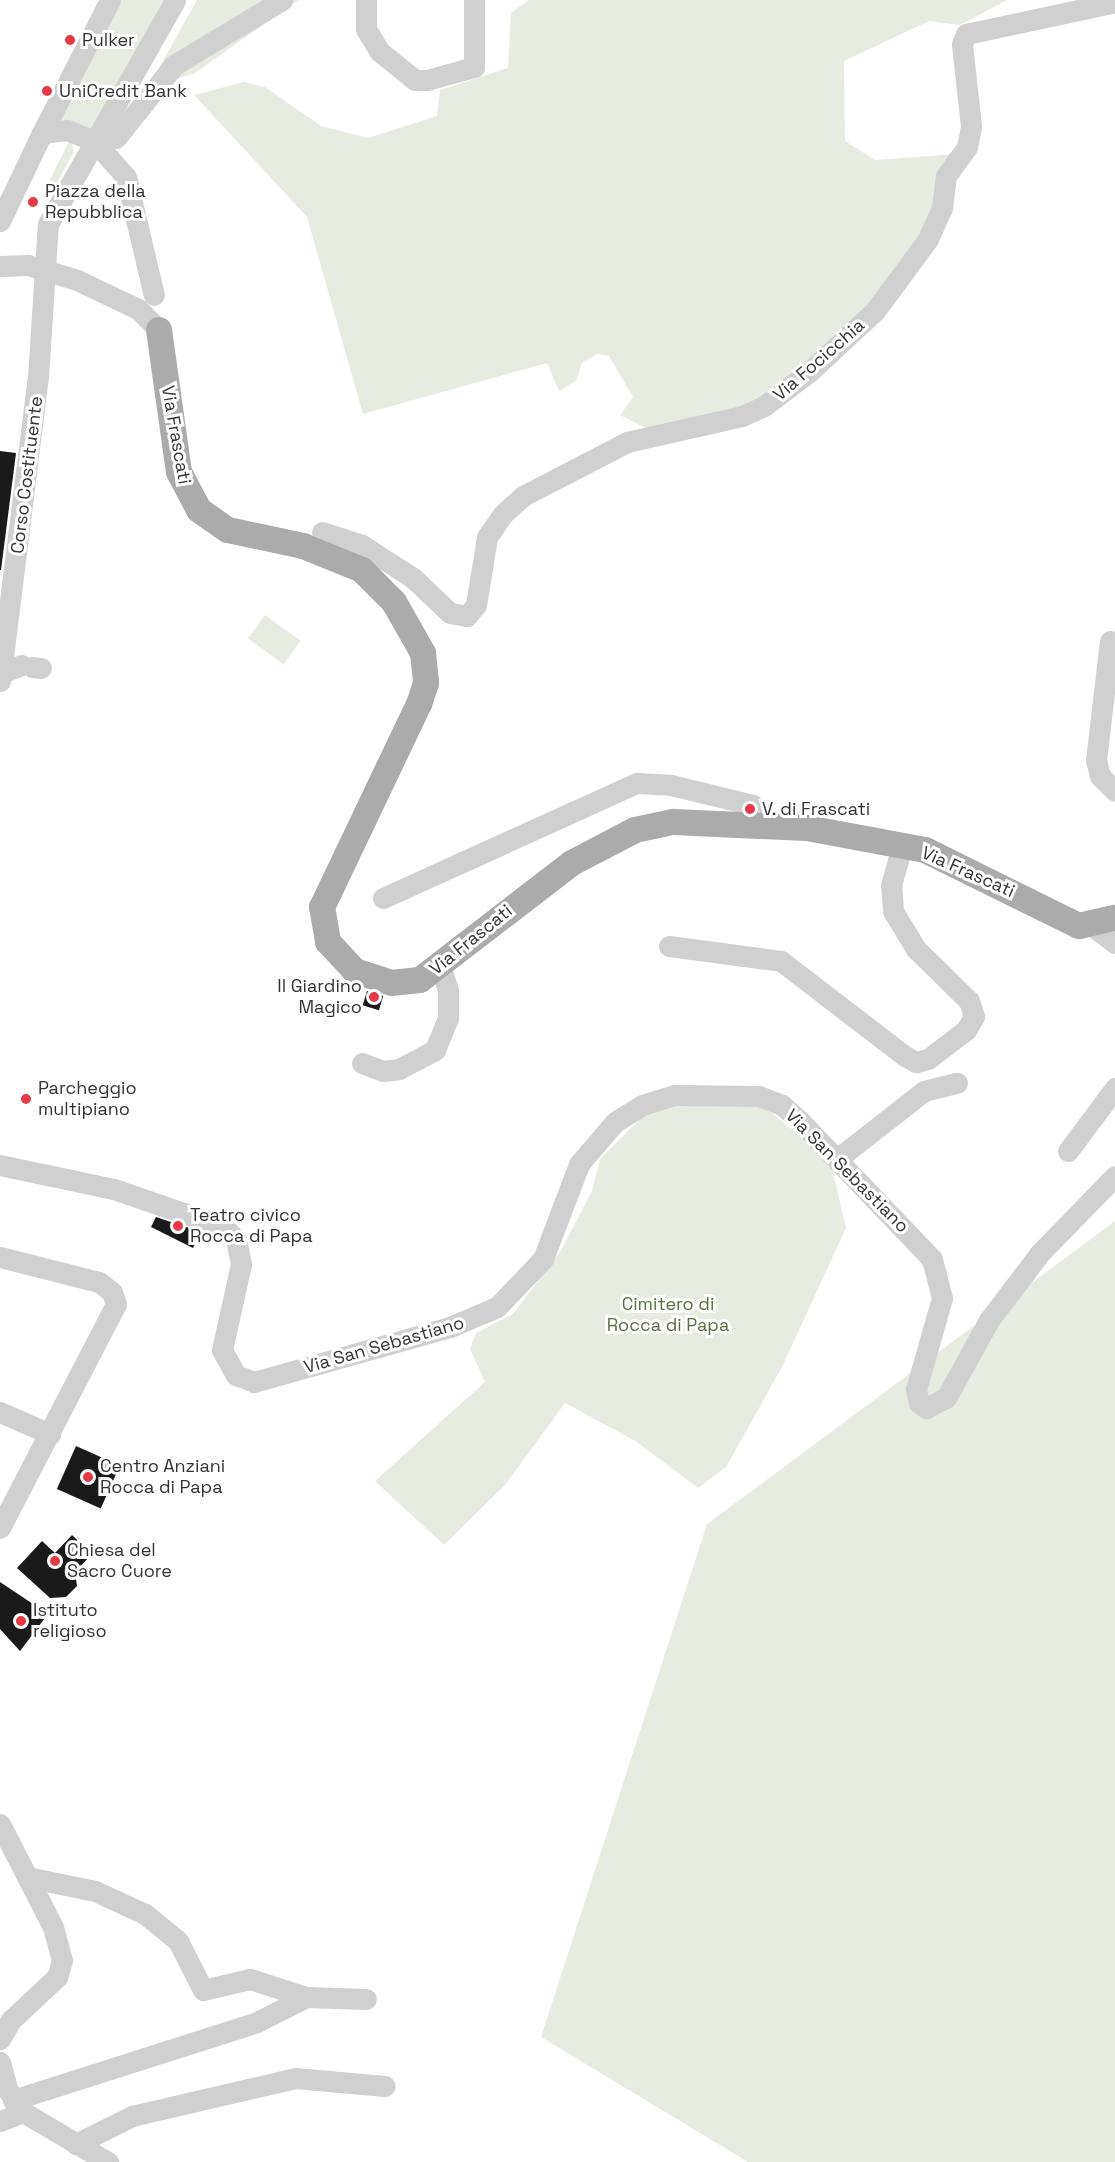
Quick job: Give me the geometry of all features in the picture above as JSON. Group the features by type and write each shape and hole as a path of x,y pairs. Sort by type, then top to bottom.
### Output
{"main road":[{"name":"Via Frascati","path":"159,330 179,471 199,510 228,530 303,546 362,570 394,602 420,646 426,669 422,698 327,892 322,921 335,953 370,978 407,984 440,966 560,871 635,830 679,822 773,826 925,850 1078,926 1091,926"},
{"path":"1091,926 1115,918"}],"street":[{"path":"0,221 110,0"},
{"path":"43,268 49,220 97,150 175,0"},
{"path":"116,138 174,65 282,0"},
{"path":"366,0 369,37 391,64 415,80 471,71 476,58 474,0"},
{"name":"Via Focicchia","path":"322,532 362,545 413,578 450,613 467,616 476,605 487,537 503,514 523,496 627,442 742,416 764,406 808,373 879,306 928,239 942,208 948,171 969,140 962,44 966,34 1115,2"},
{"path":"42,133 67,130 97,150 126,177 154,295 159,330"},
{"path":"0,266 43,268 132,305 159,330"},
{"name":"Corso Costituente","path":"1,677 38,377 43,268"},
{"path":"1110,641 1096,760 1100,776 1115,790"},
{"path":"1,677 32,667"},
{"path":"382,898 637,783 670,785 753,805 773,826"},
{"path":"669,946 781,961 905,1056 916,1062 928,1059 966,1030 973,1011 965,996 913,944 893,911 891,885 902,846"},
{"path":"1091,926 1115,943"},
{"path":"362,1062 383,1071 399,1069 435,1050 448,1018 448,990 440,966"},
{"path":"837,1159 924,1091 957,1083"},
{"path":"1068,1152 1115,1088"},
{"name":"Via San Sebastiano","path":"0,1165 114,1188 224,1227 236,1240 241,1272 222,1350 236,1375 254,1382 450,1327 497,1307 543,1259 586,1152 615,1122 649,1102 690,1093 759,1096 782,1105 919,1243 937,1270 941,1302 916,1389 919,1403 926,1408 946,1398 989,1320 1040,1253 1115,1176"},
{"path":"0,1257 95,1280 114,1295 113,1312 0,1528"},
{"path":"0,1412 50,1434"},
{"path":"0,1824 57,1935 62,1966 57,1977 11,2020 0,2039"},
{"path":"27,1877 95,1891 145,1914 178,1941 203,1990 250,1979 306,1997 366,1999"},
{"path":"0,2121 18,2106 257,2022 306,1997"},
{"path":"0,2062 18,2106 108,2162"},
{"path":"76,2144 132,2116 295,2078 385,2086"}],"green space":[{"path":"119,0 166,0 91,131 58,119"},
{"path":"197,0 298,0 195,73 147,89"},
{"path":"529,0 1007,0 960,25 929,21 844,61 845,141 875,160 958,154 937,214 864,316 751,409 646,428 620,415 633,397 609,356 597,354 582,363 576,381 559,391 547,363 363,414 307,217 194,95 244,82 265,87 321,126 368,138 437,116 440,90 508,68 511,13"},
{"path":"70,140 74,151 49,198 50,179"},
{"path":"265,615 301,641 284,664 248,638"},
{"name":"Cimitero di Rocca di Papa","path":"678,1104 760,1104 830,1159 846,1228 782,1367 726,1467 698,1488 637,1442 565,1403 505,1485 444,1545 375,1481 485,1382 470,1349 476,1333 513,1314 560,1252 592,1191 600,1159 649,1110"},
{"path":"1115,1221 1115,2162 748,2162 541,2037 707,1524"}],"building":[{"path":"0,451 16,453 1,570 0,570"},
{"name":"Il Giardino Magico","path":"367,991 383,996 379,1010 363,1005"},
{"path":"156,1217 201,1232 193,1248 151,1227"},
{"name":"Centro Anziani Rocca di Papa","path":"76,1446 120,1466 101,1508 57,1489"},
{"name":"Chiesa del Sacro Cuore","path":"72,1535 92,1554 75,1572 77,1586 66,1597 50,1598 17,1568 42,1541 55,1553"},
{"name":"Istituto religioso","path":"0,1582 48,1614 20,1651 0,1629"}],"place":[{"name":"Pulker","path":"70,40"},
{"name":"UniCredit Bank","path":"47,91"},
{"name":"Piazza della Repubblica","path":"33,202"},
{"name":"V. di Frascati","path":"750,809"},
{"name":"Il Giardino Magico","path":"374,997"},
{"name":"Parcheggio multipiano","path":"26,1099"},
{"name":"Teatro civico Rocca di Papa","path":"178,1226"},
{"name":"Centro Anziani Rocca di Papa","path":"88,1477"},
{"name":"Chiesa del Sacro Cuore","path":"55,1561"},
{"name":"Istituto religioso","path":"21,1621"}]}
